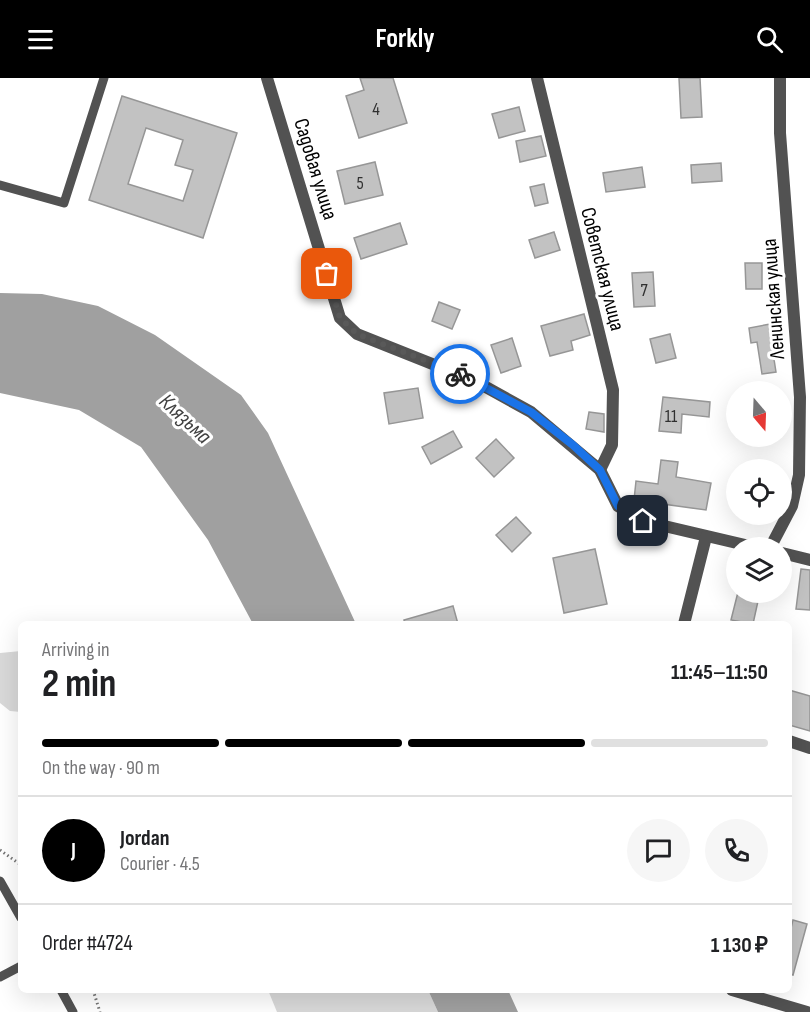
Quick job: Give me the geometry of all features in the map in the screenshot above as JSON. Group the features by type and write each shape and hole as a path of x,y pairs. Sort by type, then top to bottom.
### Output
{"street":[{"name":"Садовая улица","path":"267,78 340,318 357,334 475,381 531,412 600,470"},
{"name":"Советская улица","path":"537,78 613,390 612,445 600,470"},
{"name":"Ленинская улица","path":"776,537 792,506 799,476 800,397 780,134 780,78"},
{"path":"600,470 618,506 643,521 726,541"},
{"path":"685,621 706,537"},
{"path":"792,556 810,560"},
{"path":"792,742 810,748"},
{"path":"742,993 807,1012"}],"lane":[{"path":"0,185 64,203 104,78"},
{"path":"0,882 18,913"},
{"path":"0,977 18,968"},
{"path":"63,993 73,1012"}],"path":[{"path":"0,850 18,863"},
{"path":"94,993 100,1012"}],"shaded area":[{"path":"18,651 18,712 10,711 0,703 0,653"},
{"path":"269,993 429,993 438,1012 277,1012"}],"water":[{"name":"Клязьма","path":"0,293 42,294 98,306 155,335 241,395 268,433 355,621 251,621 208,540 141,447 79,410 0,393"},
{"path":"429,993 509,993 518,1012 438,1012"}],"building":[{"path":"360,78 393,78 407,123 359,138 346,96 364,90"},
{"path":"679,78 700,78 702,117 681,118"},
{"path":"122,96 237,133 203,238 89,200","holes":["146,128 183,140 175,165 193,170 183,201 128,184"]},
{"path":"519,107 525,131 499,138 492,114"},
{"path":"541,136 546,156 520,162 516,141"},
{"path":"375,162 383,195 345,204 337,171"},
{"path":"721,163 722,181 692,183 691,165"},
{"path":"642,167 645,187 606,192 603,173"},
{"path":"544,184 548,203 535,206 530,187"},
{"path":"400,223 407,244 361,259 354,238"},
{"path":"554,232 560,250 535,258 529,240"},
{"path":"745,263 762,263 762,289 746,289"},
{"path":"653,272 655,306 634,307 632,273"},
{"path":"439,302 460,310 452,329 432,321"},
{"path":"584,314 590,335 571,341 573,350 550,356 541,326"},
{"path":"776,323 778,339 771,340 776,372 762,374 757,342 751,343 749,328"},
{"path":"670,334 676,358 656,363 650,339"},
{"path":"512,338 521,366 501,373 491,345"},
{"path":"418,388 423,418 389,424 384,393"},
{"path":"663,397 710,402 709,417 682,414 681,433 659,431"},
{"path":"589,412 604,414 604,432 586,429"},
{"path":"453,431 462,447 431,464 422,447"},
{"path":"496,439 514,458 494,477 476,458"},
{"path":"661,460 678,462 676,477 711,483 706,510 634,500 636,481 658,484"},
{"path":"516,517 531,533 512,552 496,535"},
{"path":"595,549 607,604 564,613 553,558"},
{"path":"801,569 810,570 810,610 796,609"},
{"path":"735,603 758,603 754,621 731,620"},
{"path":"453,606 457,621 404,621"},
{"path":"792,691 810,696 810,731 792,726"},
{"path":"793,920 807,924 793,975 792,975"}],"way so far":[{"path":"327,274 340,318 357,334 460,374"}],"route":[{"path":"460,374 531,412 573,445 600,470 618,506 643,521"}]}
